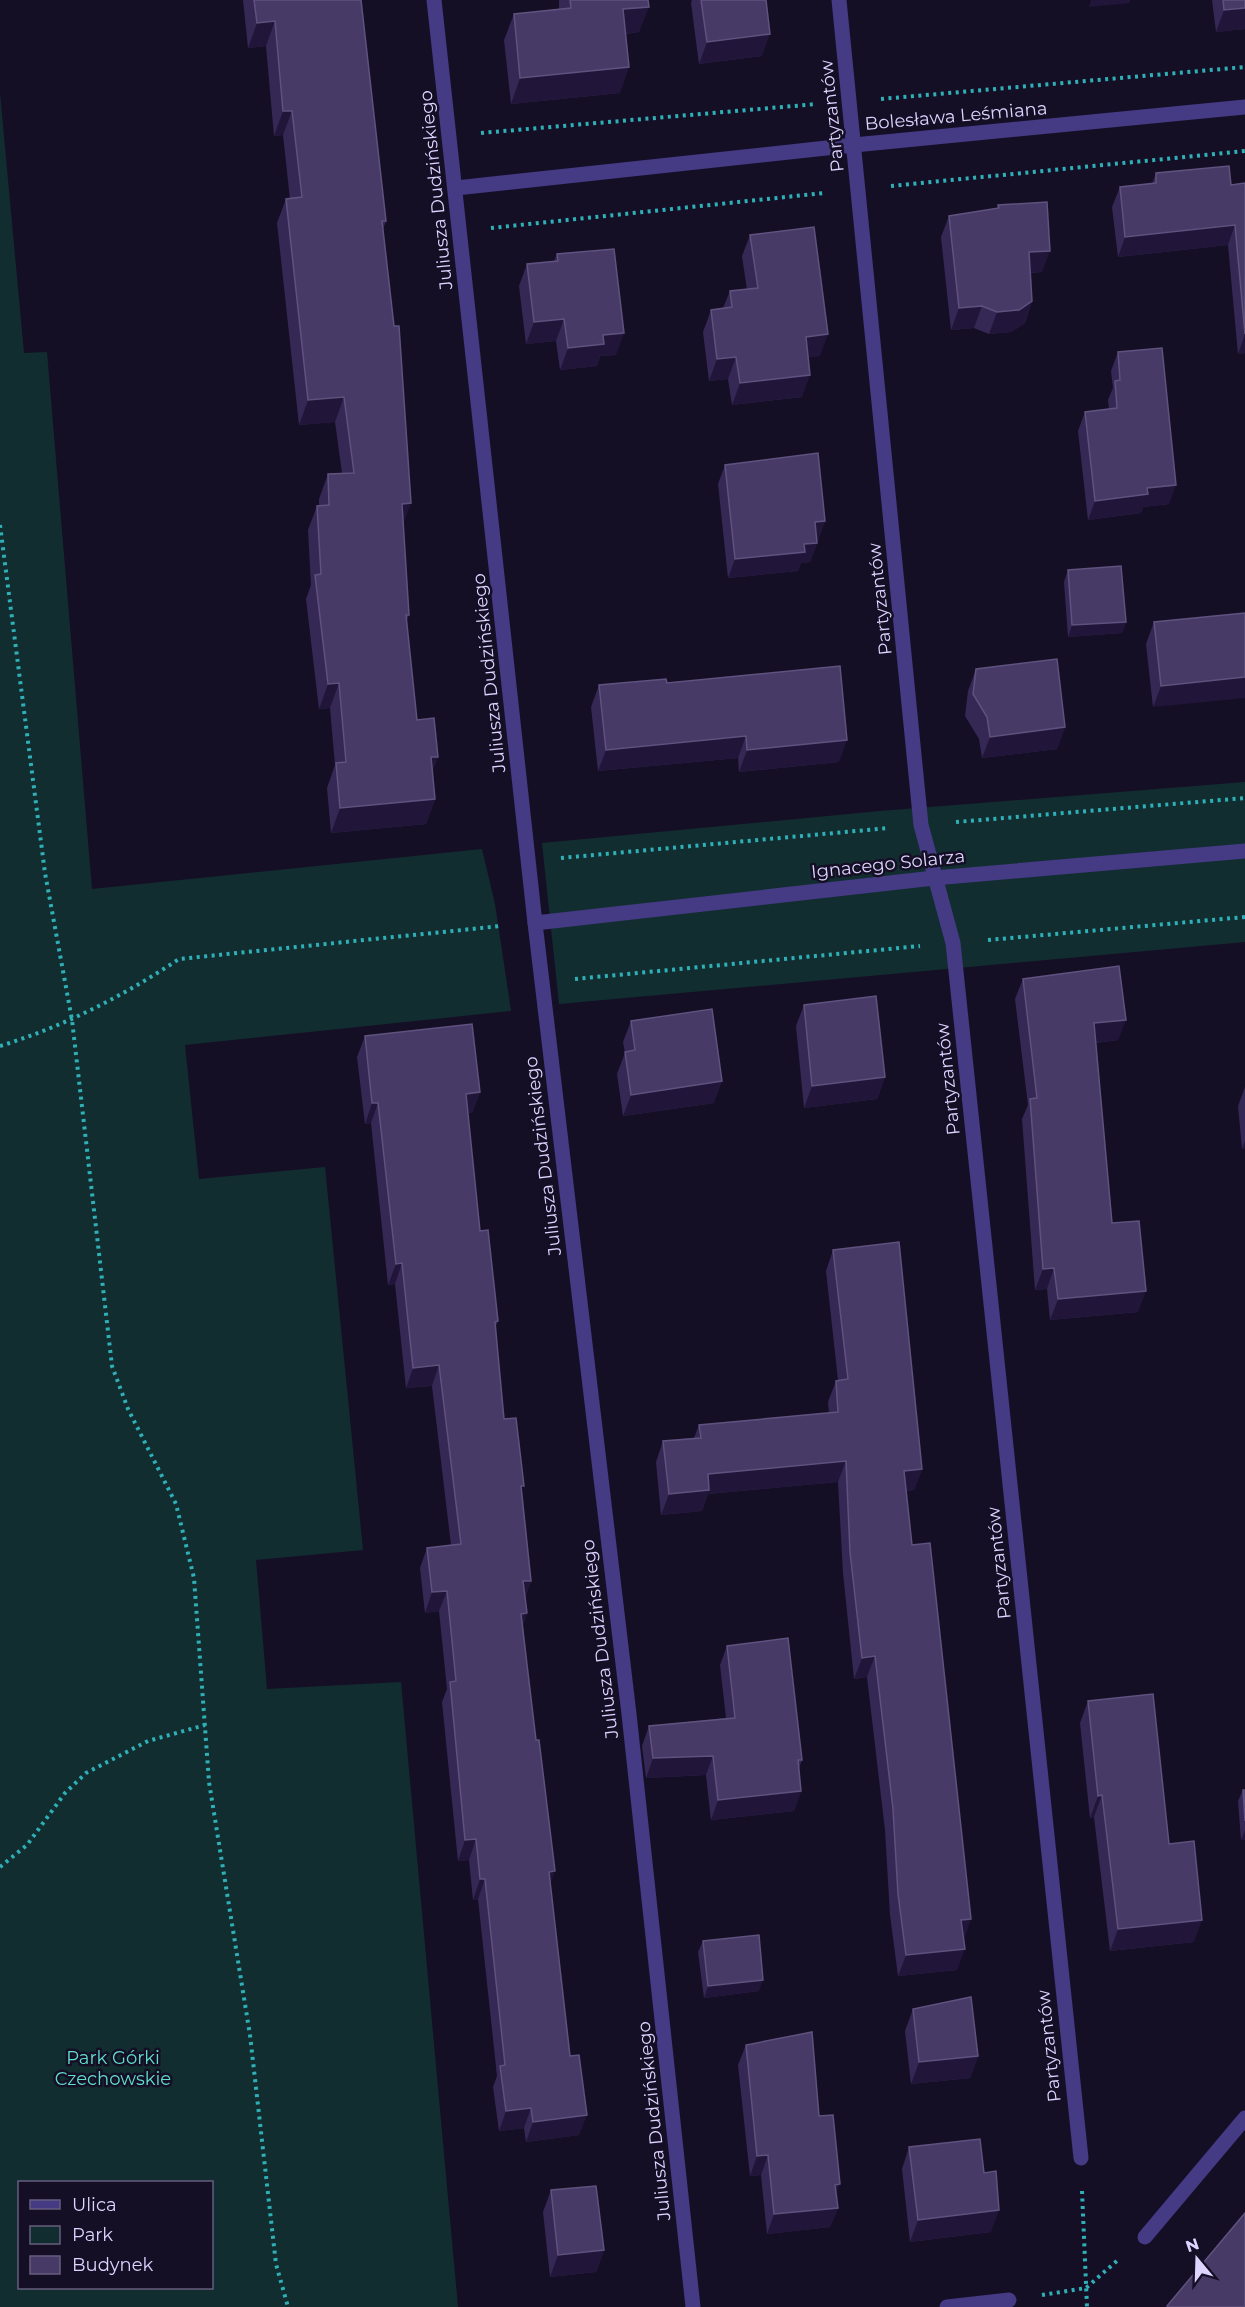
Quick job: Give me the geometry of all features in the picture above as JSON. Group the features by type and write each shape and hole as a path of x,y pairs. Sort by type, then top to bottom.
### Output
{"street":[{"name":"Juliusza Dudzińskiego","path":"434,0 535,923 629,1714 693,2307"},
{"name":"Partyzantów","path":"839,0 921,825 953,943 1081,2158"},
{"name":"Bolesława Leśmiana","path":"456,188 854,145 1245,107"},
{"name":"Ignacego Solarza","path":"535,923 934,878 1245,850"},
{"path":"1145,2237 1245,2118"},
{"path":"947,2307 1009,2300"}],"path":[{"path":"0,525 45,873 72,1020 112,1366 128,1409 181,1518 198,1599 201,1679 209,1782 250,2035 276,2264 288,2307"},
{"path":"542,982 1245,917"},
{"path":"0,1046 72,1020 138,986 179,959 535,923"},
{"path":"0,1867 27,1845 64,1793 86,1773 148,1741 205,1725"},
{"path":"1081,2158 1087,2307"},
{"path":"1009,2300 1086,2288 1145,2237"}],"green space":[{"name":"Park Górki Czechowskie","path":"0,93 24,353 47,352 92,889 482,849 495,904 511,1011 185,1045 199,1179 325,1167 363,1550 256,1560 267,1689 401,1682 458,2307 0,2307"},
{"path":"1245,782 1245,942 559,1004 542,843 880,811"}],"building":[{"path":"254,0 361,0 386,221 382,221 394,326 399,326 411,503 402,504 409,615 406,615 417,720 434,718 438,757 431,757 435,799 340,808 336,763 346,762 339,683 328,684 315,575 321,574 317,506 329,505 328,474 354,473 344,397 308,400 286,199 302,197 292,111 283,111 275,21 257,23"},
{"path":"570,0 648,0 649,7 623,9 629,67 520,78 514,14 571,8"},
{"path":"701,0 766,0 770,34 707,42"},
{"path":"1223,0 1245,0 1245,8 1224,10"},
{"path":"1229,166 1231,185 1245,183 1245,334 1235,225 1125,237 1120,187 1156,183 1156,173"},
{"path":"1047,202 1050,251 1029,252 1032,301 1019,310 997,312 982,306 959,308 949,216 999,208 998,205"},
{"path":"814,227 828,334 806,337 810,375 740,383 736,357 717,359 711,310 732,307 730,291 758,288 750,235"},
{"path":"614,249 624,333 603,335 604,344 568,348 564,319 534,322 527,264 558,261 557,254"},
{"path":"1162,348 1176,485 1147,488 1148,494 1095,501 1085,412 1117,408 1115,381 1120,380 1118,352"},
{"path":"818,453 825,521 815,522 817,543 804,544 805,552 735,559 725,465"},
{"path":"1121,566 1126,622 1072,625 1068,570"},
{"path":"1245,613 1245,677 1161,686 1154,622"},
{"path":"1057,659 1065,727 990,737 987,717 973,694 976,669"},
{"path":"840,666 847,740 747,750 746,736 606,750 599,685 666,679 667,683"},
{"path":"1119,966 1126,1020 1094,1023 1112,1223 1139,1221 1146,1291 1058,1299 1054,1268 1043,1269 1030,1099 1037,1098 1023,979"},
{"path":"876,996 885,1077 812,1086 804,1005"},
{"path":"712,1009 722,1081 631,1095 625,1052 635,1050 631,1021"},
{"path":"472,1024 480,1092 466,1094 480,1231 488,1230 498,1321 495,1322 504,1419 516,1418 531,1581 523,1581 527,1613 521,1614 555,1871 549,1872 570,2056 579,2055 587,2115 533,2122 531,2108 506,2111 500,2066 505,2065 485,1879 480,1879 476,1839 465,1840 450,1682 456,1681 447,1591 432,1592 427,1548 461,1544 439,1365 413,1368 402,1263 396,1264 378,1103 372,1103 365,1036"},
{"path":"899,1242 922,1469 904,1471 912,1545 930,1543 971,1919 961,1920 965,1949 906,1955 898,1894 893,1809 875,1656 862,1658 850,1552 846,1461 708,1474 709,1490 669,1494 663,1441 701,1438 699,1425 838,1412 836,1381 848,1379 833,1250"},
{"path":"788,1638 802,1760 798,1760 801,1791 718,1800 713,1756 653,1758 649,1726 735,1718 727,1646"},
{"path":"1153,1694 1169,1844 1194,1841 1202,1920 1118,1929 1102,1795 1098,1796 1088,1701"},
{"path":"1243,1790 1245,1790 1245,1821"},
{"path":"759,1935 763,1980 708,1986 703,1941"},
{"path":"971,1997 978,2056 919,2062 913,2009"},
{"path":"812,2032 819,2116 833,2115 840,2184 835,2185 838,2208 774,2214 768,2155 757,2156 746,2045"},
{"path":"980,2139 984,2173 996,2171 999,2210 918,2220 909,2147"},
{"path":"596,2186 604,2250 558,2255 551,2190"},
{"path":"1245,2213 1245,2307 1168,2307 1167,2306"}]}
